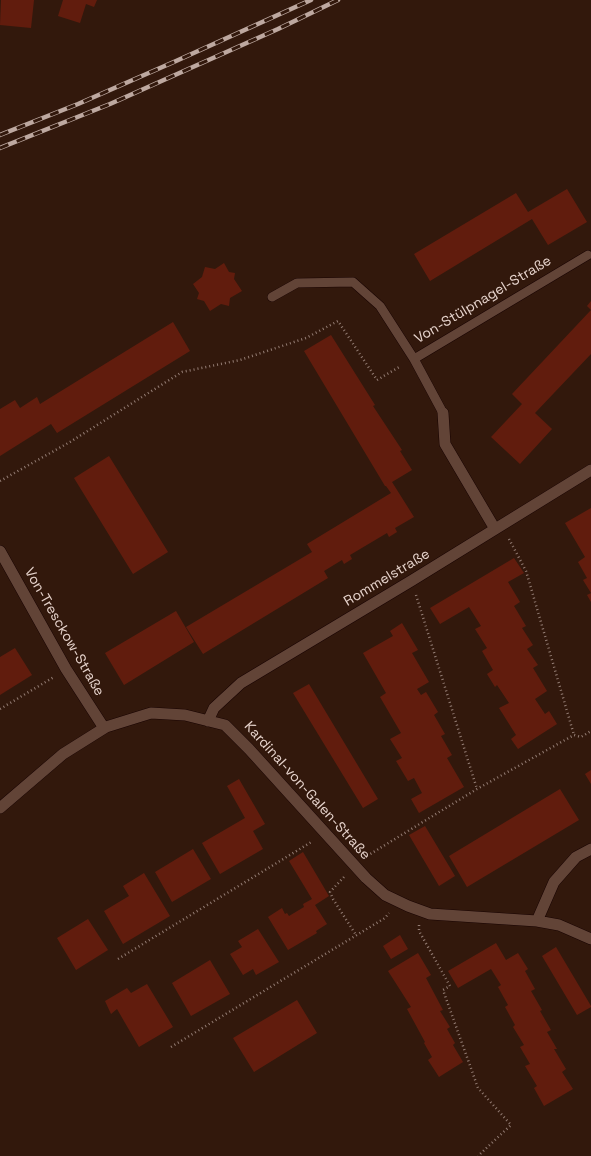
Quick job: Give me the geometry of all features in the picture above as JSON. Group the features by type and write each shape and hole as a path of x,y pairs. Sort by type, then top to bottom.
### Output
{"street":[{"name":"Von-Stülpnagel-Straße","path":"443,413 445,444 498,527"},
{"name":"Rommelstraße","path":"208,721 214,708 241,683 412,581 591,470"},
{"name":"Von-Tresckow-Straße","path":"0,551 66,669 104,728"},
{"name":"Kardinal-von-Galen-Straße","path":"0,808 63,754 104,728 151,713 185,715 225,725 250,749 354,866 385,895 430,914 537,921 559,925 591,939"},
{"path":"537,921 554,882 576,857 591,849"}],"lane":[{"name":"Von-Stülpnagel-Straße","path":"443,413 414,359 588,255"},
{"path":"272,297 297,283 354,282 380,306 414,359"}],"path":[{"path":"0,481 70,442 182,372 240,360 306,338 338,321 377,380 414,359"},
{"path":"498,527 526,571 574,735"},
{"path":"412,581 477,789"},
{"path":"0,709 66,669"},
{"path":"356,935 333,900 330,892 358,862 477,789 574,735 581,737 591,731"},
{"path":"118,959 317,839 325,832"},
{"path":"170,1047 385,918 399,902"},
{"path":"420,911 419,931 450,986 443,990 478,1088 510,1125 478,1156"}],"building":[{"path":"1,0 34,0 31,28 0,25"},
{"path":"63,0 97,0 94,7 86,4 80,23 58,16"},
{"path":"567,189 587,222 548,245 532,219 430,281 414,254 516,193 528,212"},
{"path":"224,263 229,272 235,273 234,279 242,291 230,298 229,306 221,304 210,311 204,301 197,299 199,293 193,284 202,277 205,267 215,269"},
{"path":"591,301 591,310 587,306"},
{"path":"591,310 591,354 535,413 552,429 520,464 491,437 522,404 512,394"},
{"path":"173,322 190,351 57,433 51,424 0,456 0,409 15,400 20,408 37,397 40,404"},
{"path":"331,335 375,405 373,406 402,450 400,451 412,470 392,482 414,517 395,528 397,532 389,537 387,533 350,555 352,559 344,564 342,560 324,571 328,578 203,654 186,627 312,552 307,544 391,493 385,486 304,351"},
{"path":"109,456 168,552 133,574 74,478"},
{"path":"591,508 591,593 583,580 587,578 578,562 585,557 565,523"},
{"path":"514,558 524,573 508,582 520,602 514,606 526,626 522,628 533,645 527,649 538,665 533,668 547,691 535,699 545,714 549,711 557,724 518,749 511,739 516,735 499,708 509,703 497,685 495,687 487,674 493,670 482,651 487,648 475,629 481,626 469,607 440,624 430,608"},
{"path":"591,593 591,602 587,595"},
{"path":"176,611 194,642 124,685 105,653"},
{"path":"402,623 418,650 412,653 429,682 417,689 421,695 426,692 438,712 434,715 445,734 441,736 452,755 447,758 464,787 419,813 411,799 422,793 414,778 408,781 396,761 402,758 390,739 401,733 380,697 386,693 363,653 393,636 390,631"},
{"path":"15,648 32,675 0,695 0,657"},
{"path":"309,684 378,799 363,808 293,693"},
{"path":"591,770 591,784 585,774"},
{"path":"239,779 265,824 253,831 263,849 220,874 202,843 245,818 227,786"},
{"path":"560,789 579,820 467,887 449,856"},
{"path":"425,826 455,876 439,886 409,835"},
{"path":"193,849 211,879 172,902 155,872"},
{"path":"303,852 329,896 315,905 327,924 316,931 317,933 288,950 268,917 282,908 285,914 287,913 289,916 304,907 303,904 312,899 289,861"},
{"path":"144,873 170,916 123,944 104,911 129,896 123,886"},
{"path":"88,919 108,950 76,970 57,938"},
{"path":"258,929 279,962 256,975 253,969 243,975 230,954 242,947 238,941"},
{"path":"400,935 408,949 391,959 383,946"},
{"path":"496,943 506,960 518,953 528,969 525,971 535,989 531,991 551,1030 547,1032 557,1049 554,1049 566,1069 562,1072 573,1089 544,1106 534,1088 537,1086 525,1066 530,1064 520,1047 524,1045 513,1027 515,1025 505,1007 508,1005 498,987 501,985 491,969 458,988 448,971"},
{"path":"556,947 591,1006 577,1015 542,956"},
{"path":"418,953 431,975 426,978 443,1010 440,1011 450,1027 447,1029 455,1043 453,1045 463,1062 439,1077 428,1060 432,1057 407,1009 411,1007 388,971"},
{"path":"210,960 230,994 191,1016 172,983"},
{"path":"147,984 173,1027 139,1047 117,1009 111,1014 105,1001 127,988 131,993"},
{"path":"297,1000 317,1033 254,1072 233,1038"}],"railway":[{"path":"0,135 78,104 311,0"},
{"path":"0,148 110,104 278,29 338,0"}]}
